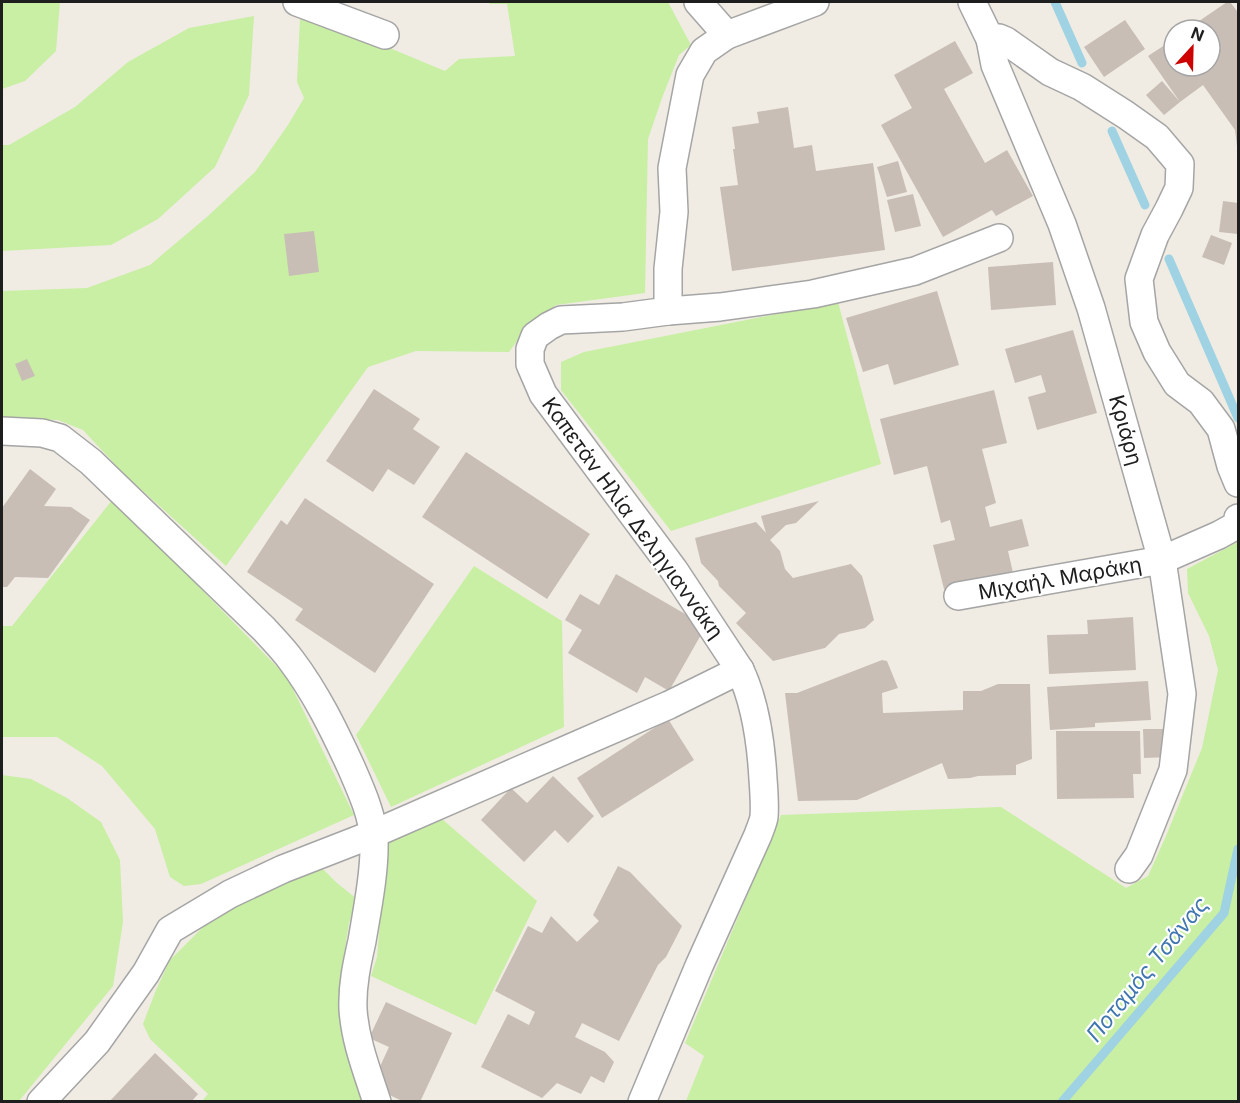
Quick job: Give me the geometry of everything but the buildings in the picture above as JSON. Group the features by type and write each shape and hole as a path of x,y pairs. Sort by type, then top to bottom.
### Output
{"street":[{"path":"297,2 385,35"},
{"path":"698,2 728,35"},
{"path":"668,311 668,268 674,212 672,168 690,75 704,51 728,35 815,2"},
{"name":"Κριάρη","path":"972,2 990,39 996,65 1062,224 1091,308 1162,560 1182,694 1181,704 1173,770 1138,855 1129,869"},
{"path":"990,39 999,38 1006,41 1050,72 1082,87 1126,115 1156,137 1180,164 1179,188 1155,236 1139,279 1144,322 1157,352 1177,384 1201,402 1221,429 1231,466 1239,483"},
{"name":"Καπετάν Ηλία Δεληγιαννάκη","path":"642,1101 764,819 762,768 755,714 748,687 740,670 674,570 543,394 530,363 530,349 535,336 561,320 622,317 720,307 813,294 915,271 999,238"},
{"path":"2,431 42,433 60,438 91,462 271,637 290,657 316,696 361,792 373,834 369,891 355,978 353,1008 359,1044 377,1101"},
{"name":"Μιχαήλ Μαράκη","path":"958,596 1162,560 1219,535 1237,525 1239,518"},
{"path":"41,1101 97,1042 146,973 170,930 230,894 283,869 373,834 669,705 740,670"}],"green space":[{"path":"2,2 60,2 56,51 25,81 2,89"},
{"path":"488,2 668,2 691,45 679,55 648,139 645,293 556,305 530,323 509,352 416,351 368,367 226,566 124,474 83,430 58,420 2,418 2,291 87,288 150,265 208,216 255,172 304,98 297,82 300,18 392,49 445,71 459,59 515,56 507,4"},
{"path":"254,16 249,95 215,167 158,219 111,245 2,251 2,145 9,145 75,107 128,62 189,28"},
{"path":"838,302 881,464 671,531 561,390 561,362 584,352"},
{"path":"113,499 287,677 354,815 201,884 184,886 170,877 155,829 102,766 57,737 2,737 2,626 12,626"},
{"path":"1238,543 1238,1101 686,1101 704,1056 685,1043 781,815 1001,807 1126,888 1148,876 1202,748 1218,670 1209,636 1188,593 1187,569"},
{"path":"474,566 562,621 564,727 391,807 356,735"},
{"path":"2,775 31,779 67,798 101,822 120,860 123,922 113,986 19,1101 2,1101"},
{"path":"442,819 537,901 476,1025 371,976 377,957 387,842"},
{"path":"310,865 323,869 357,899 349,923 341,974 345,1039 365,1101 202,1101 208,1094 150,1039 143,1024 156,990 170,960 206,924"}],"waterway":[{"name":"Ποταμός Τσάνας","path":"1055,2 1082,63"},
{"name":"Ποταμός Τσάνας","path":"1112,131 1145,205"},
{"name":"Ποταμός Τσάνας","path":"1169,259 1238,418"},
{"name":"Ποταμός Τσάνας","path":"1062,1102 1224,913 1238,849"}]}
